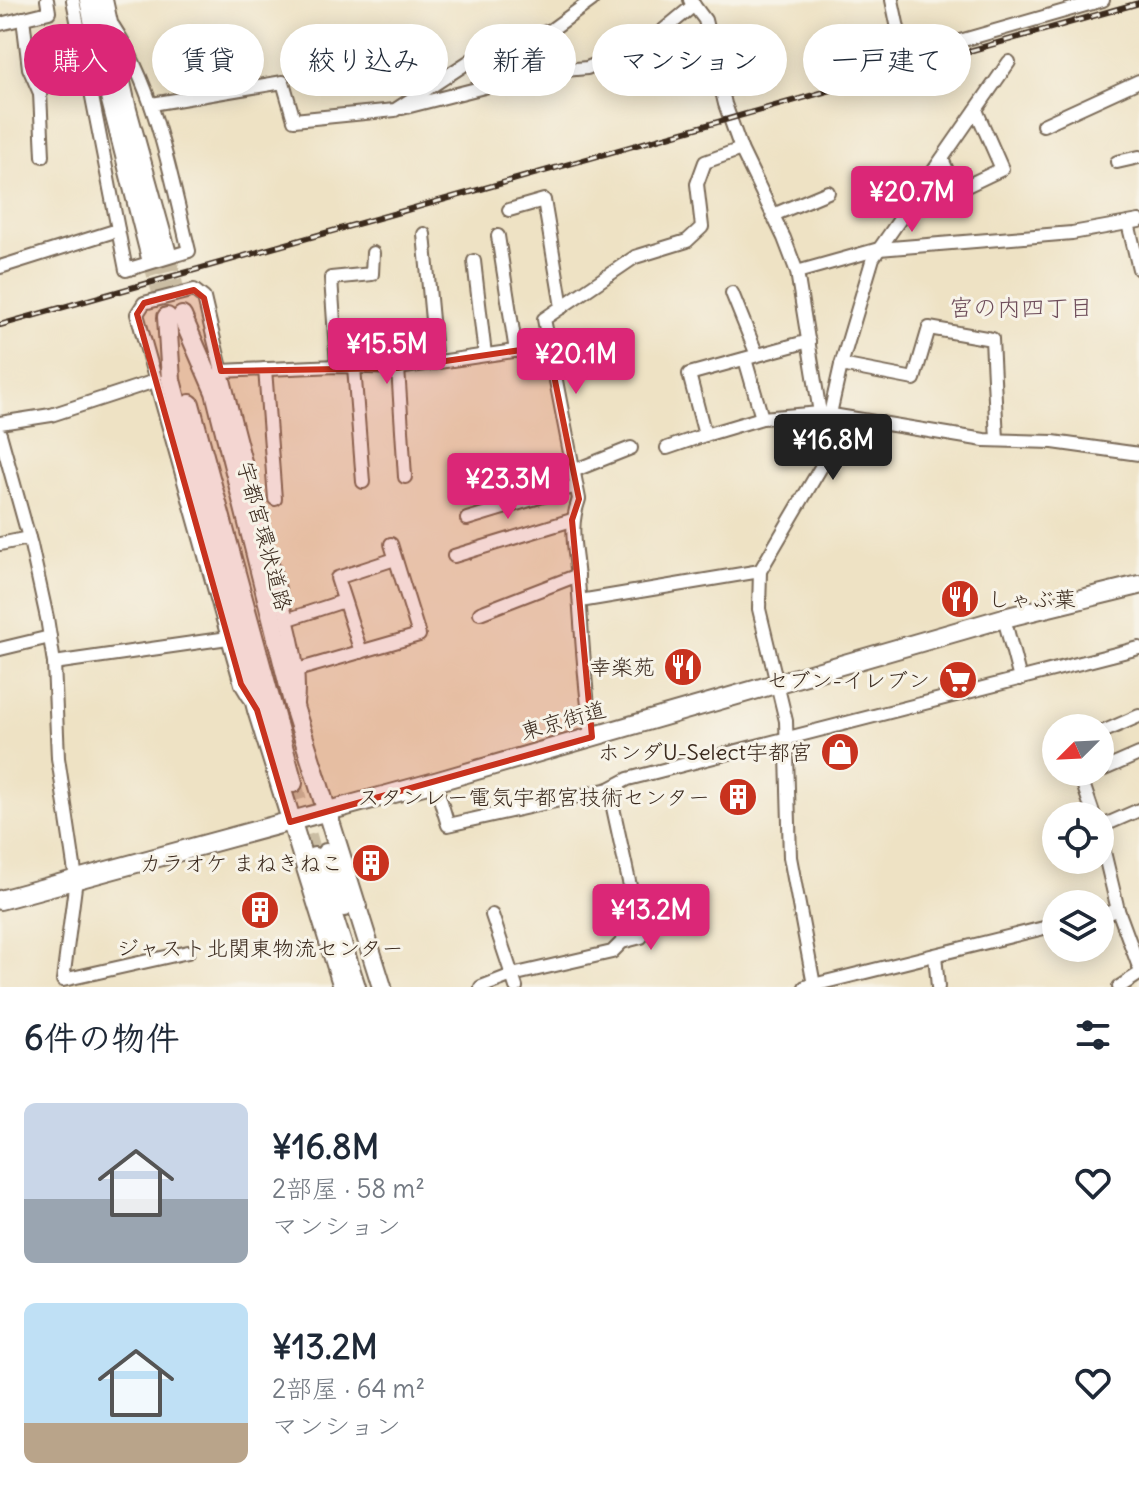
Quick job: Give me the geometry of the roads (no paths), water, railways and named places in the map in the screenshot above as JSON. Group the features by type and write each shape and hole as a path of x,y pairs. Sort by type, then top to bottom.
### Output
{"highway":[{"path":"89,0 103,69 159,256 104,8"},
{"path":"173,310 171,380 257,710 343,987"},
{"path":"173,310 215,392 295,710 382,987"},
{"name":"宇都宮環状道路","path":"173,310 299,783"},
{"name":"東京街道","path":"0,900 435,782 1004,618 1139,585"},
{"path":"356,987 320,855 370,987"}],"street":[{"path":"0,24 49,12 47,0"},
{"path":"73,0 126,270 189,251 152,104 128,49 104,8"},
{"path":"395,110 473,59 551,30 592,0"},
{"path":"892,0 904,57 1103,0"},
{"path":"152,104 283,82 294,120 395,110 543,72 587,68 648,43 692,3 705,20 725,104 741,149 797,272 825,414 824,462 760,571 759,609 786,721 790,857 810,986 1042,928"},
{"path":"23,18 29,68 40,93 43,156"},
{"path":"825,414 873,258 1009,62"},
{"path":"1043,125 1139,81"},
{"path":"942,159 956,191 1002,169 976,110"},
{"path":"592,737 583,678 572,520 579,499 544,319 635,257 687,241 702,227 697,184 705,162 741,149"},
{"path":"1117,162 1139,157"},
{"path":"773,215 828,192"},
{"path":"509,210 544,200 562,307"},
{"path":"797,272 879,249 1072,233 1133,222 1139,269"},
{"path":"0,267 118,230"},
{"path":"424,234 436,363"},
{"path":"498,236 516,351"},
{"path":"337,366 331,278 372,274 373,253"},
{"path":"474,261 485,355"},
{"path":"257,710 241,684 137,314 144,303 194,290 204,298 286,620 299,686 295,710"},
{"path":"732,293 751,357 762,418"},
{"path":"841,365 914,379 929,328 992,339 997,440"},
{"path":"705,435 689,374 809,341"},
{"path":"221,371 337,366 398,368 548,346"},
{"path":"354,367 363,482"},
{"path":"398,368 405,477"},
{"path":"265,369 275,499"},
{"path":"0,423 51,415 155,381"},
{"path":"667,448 762,418 825,414 997,440 1053,442 1139,454"},
{"path":"0,434 3,455 29,538 54,663 58,758 76,879 63,980 188,952"},
{"path":"573,471 631,448"},
{"path":"467,519 576,486"},
{"path":"454,556 572,520"},
{"path":"0,544 29,538"},
{"path":"297,670 419,635 391,544"},
{"path":"361,652 337,578 395,559"},
{"path":"580,601 760,571"},
{"path":"480,613 578,575"},
{"path":"286,620 344,601"},
{"path":"1004,618 1020,679"},
{"path":"0,649 50,637"},
{"path":"54,663 228,638"},
{"path":"435,782 448,825 609,789 628,779 1139,648"},
{"path":"1114,727 1139,716"},
{"path":"1114,765 1139,754"},
{"path":"481,987 514,981 612,952 622,942 641,937 609,789"},
{"path":"1114,821 1139,810"},
{"path":"1109,874 1118,910 1139,967"},
{"path":"1114,911 1118,910"},
{"path":"492,915 514,981"},
{"path":"935,955 938,987"},
{"path":"1119,987 1139,974"}],"tunnel":[{"path":"167,254 178,302"},
{"path":"151,258 165,306"},
{"path":"293,783 314,857"}],"railway":[{"path":"0,325 1139,3"}],"place":[{"name":"しゃぶ葉","path":"960,599"},
{"name":"幸楽苑","path":"683,667"},
{"name":"セブン-イレブン","path":"958,680"},
{"name":"ホンダU-Select宇都宮","path":"840,752"},
{"name":"スタンレー電気宇都宮技術センター","path":"738,797"},
{"name":"カラオケ まねきねこ","path":"371,863"},
{"name":"ジャスト北関東物流センター","path":"260,910"}],"district":[{"name":"宮の内四丁目","path":"1021,308"}]}
